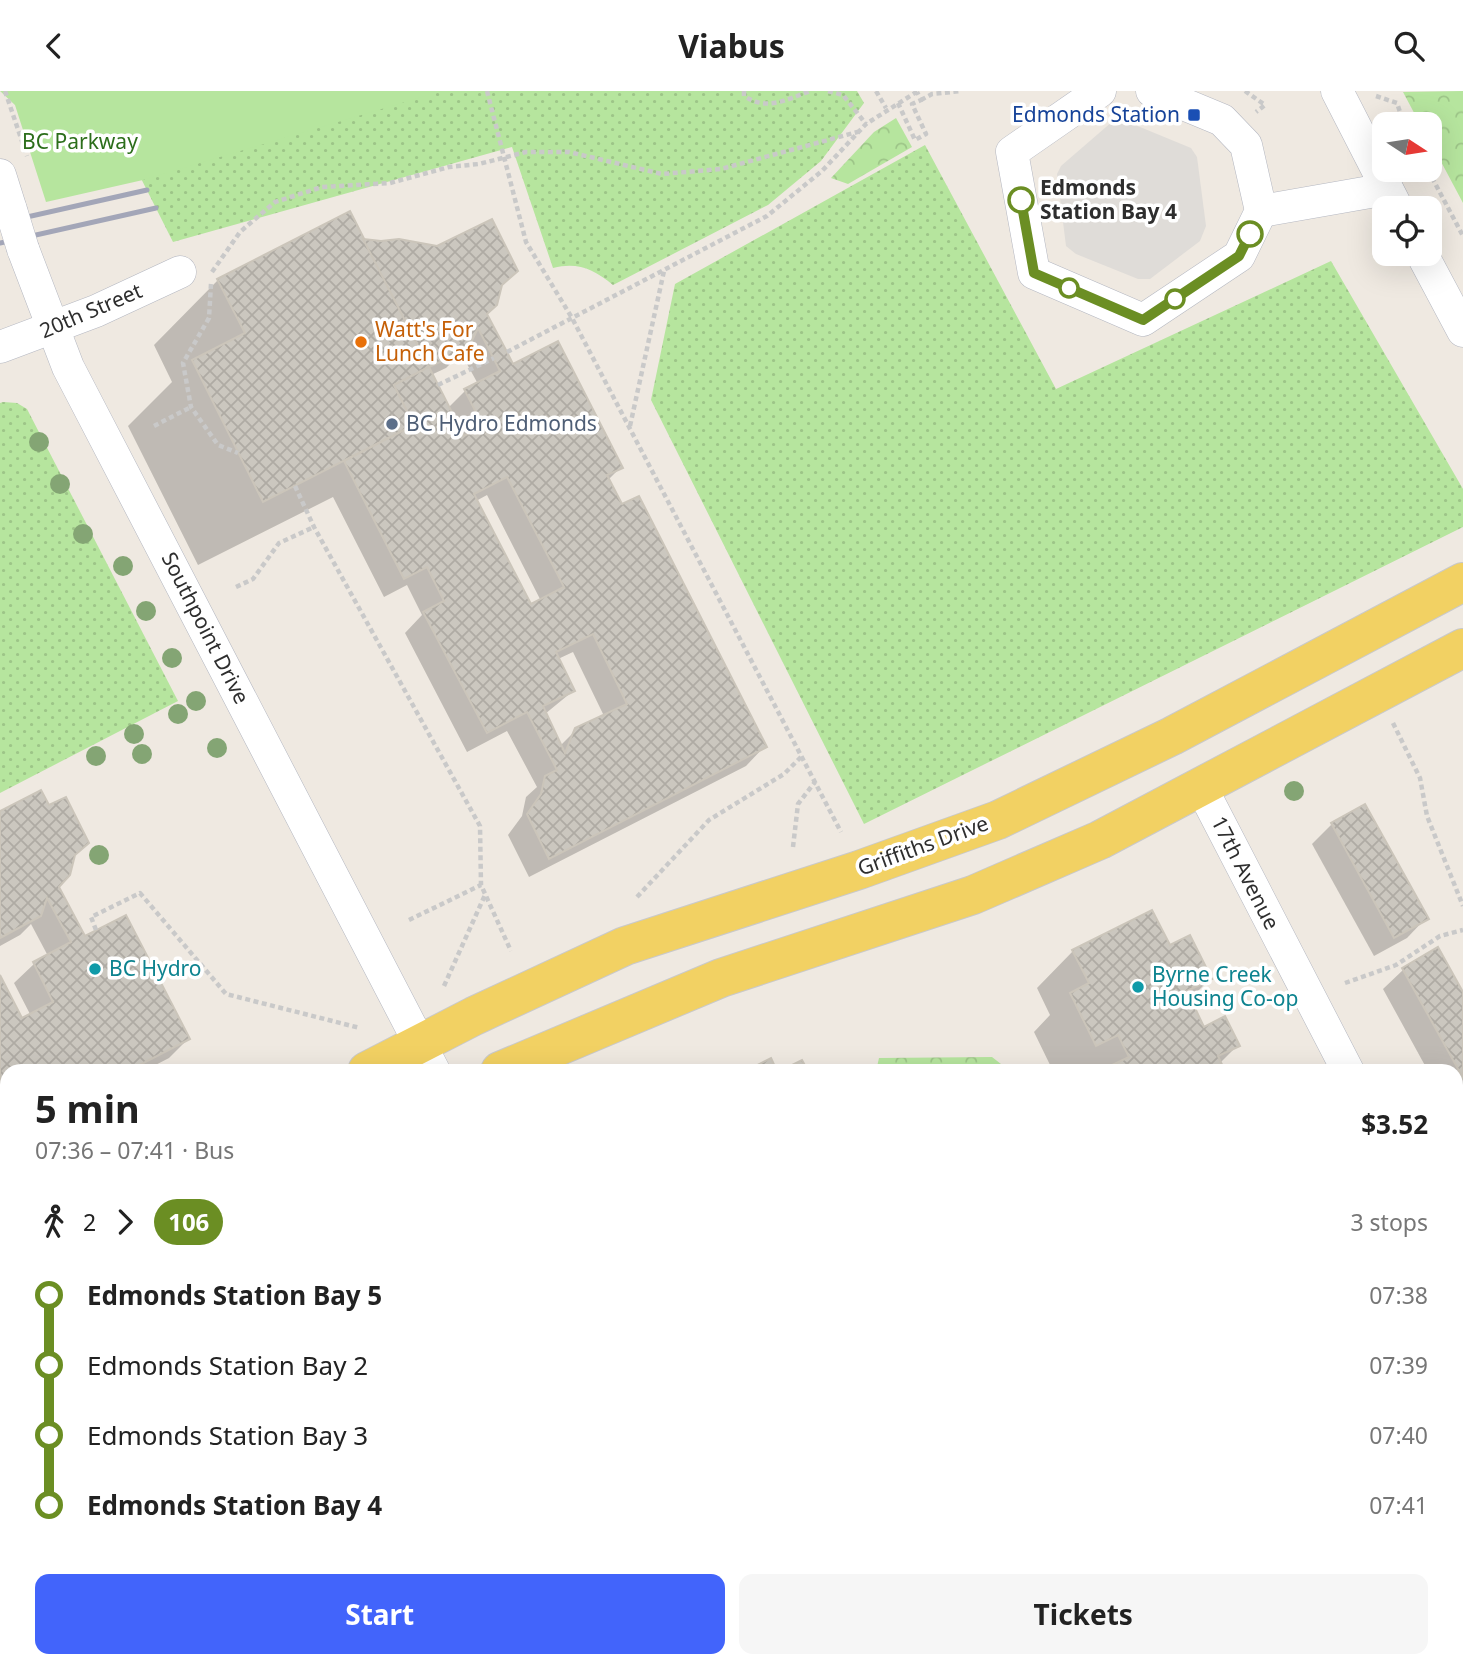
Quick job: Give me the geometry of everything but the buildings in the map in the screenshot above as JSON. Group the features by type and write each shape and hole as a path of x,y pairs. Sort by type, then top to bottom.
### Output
{"main road":[{"name":"Griffiths Drive","path":"397,1064 427,1057 625,946 859,870 998,820 1172,736 1463,582"},
{"path":"517,1064 722,978 973,895 1100,840 1463,648"}],"street":[{"path":"1100,91 1012,152 1034,273 1143,320 1239,256 1261,211 1246,145 1222,120 1152,91"},
{"path":"1337,91 1391,196"},
{"name":"Southpoint Drive","path":"0,175 23,249 68,367 427,1057"},
{"path":"1261,211 1372,200"},
{"path":"1428,266 1463,331"},
{"name":"20th Street","path":"0,347 52,328 180,272"},
{"name":"17th Avenue","path":"1201,787 1344,1064"}],"path":[{"path":"5,91 31,168"},
{"path":"487,91 526,242 572,318 841,832"},
{"path":"744,91 744,96 757,105 778,104 810,91"},
{"path":"828,91 844,95 866,124"},
{"path":"876,91 886,108"},
{"path":"507,352 767,216 822,171 866,124 886,108 917,91 921,100"},
{"path":"898,103 915,140 926,134 912,104 932,94 961,91"},
{"path":"1248,92 1265,105 1255,113"},
{"path":"1397,103 1400,112"},
{"path":"238,453 218,445 191,407 183,363 209,318 211,274 240,232 275,202 322,187 390,183 449,167 479,165 503,156 526,152 569,152 662,174 721,169 861,131"},
{"path":"1434,182 1463,236"},
{"path":"629,428 664,270"},
{"path":"438,385 494,358"},
{"path":"154,426 191,407"},
{"path":"295,486 314,527 480,826 481,885 511,951"},
{"path":"236,587 253,579 279,543 314,527"},
{"path":"1390,716 1420,778 1427,816 1463,906"},
{"path":"637,897 709,820 784,774 801,757"},
{"path":"793,847 798,804 815,782"},
{"path":"409,921 481,885"},
{"path":"96,930 91,917 140,894 226,994 360,1028"},
{"path":"444,986 485,895"},
{"path":"1345,983 1396,965 1440,936 1463,930"}],"green space":[{"name":"BC Parkway","path":"0,91 442,91 143,180 46,202 15,105"},
{"path":"97,91 857,91 864,103 821,161 768,205 613,285 585,268 553,268 512,147 173,242"},
{"path":"1463,91 1463,203 1442,164 1442,112 1414,112 1403,92"},
{"path":"896,118 912,147 848,184 831,178 874,132"},
{"path":"925,145 1056,389 1331,261 1463,489 1463,527 864,824 651,400 675,284"},
{"path":"0,403 17,403 27,409 178,701 0,793"},
{"path":"992,1057 1001,1064 878,1064 879,1058"}],"shaded area":[{"path":"1123,120 1191,148 1197,157 1206,226 1200,241 1150,279 1138,279 1076,254 1066,246 1057,174 1061,166 1113,121"}],"railway":[{"path":"0,223 147,190"},
{"path":"0,243 156,208"}],"bus line":[{"name":"106","path":"1021,200 1034,273 1143,320 1239,256 1250,234"}],"place":[{"name":"Edmonds Station","path":"1194,115"},
{"name":"Edmonds Station Bay 4","path":"1021,200"},
{"name":"Watt's For Lunch Cafe","path":"361,342"},
{"name":"BC Hydro Edmonds","path":"392,424"},
{"name":"BC Hydro","path":"95,969"},
{"name":"Byrne Creek Housing Co-op","path":"1138,987"}]}
